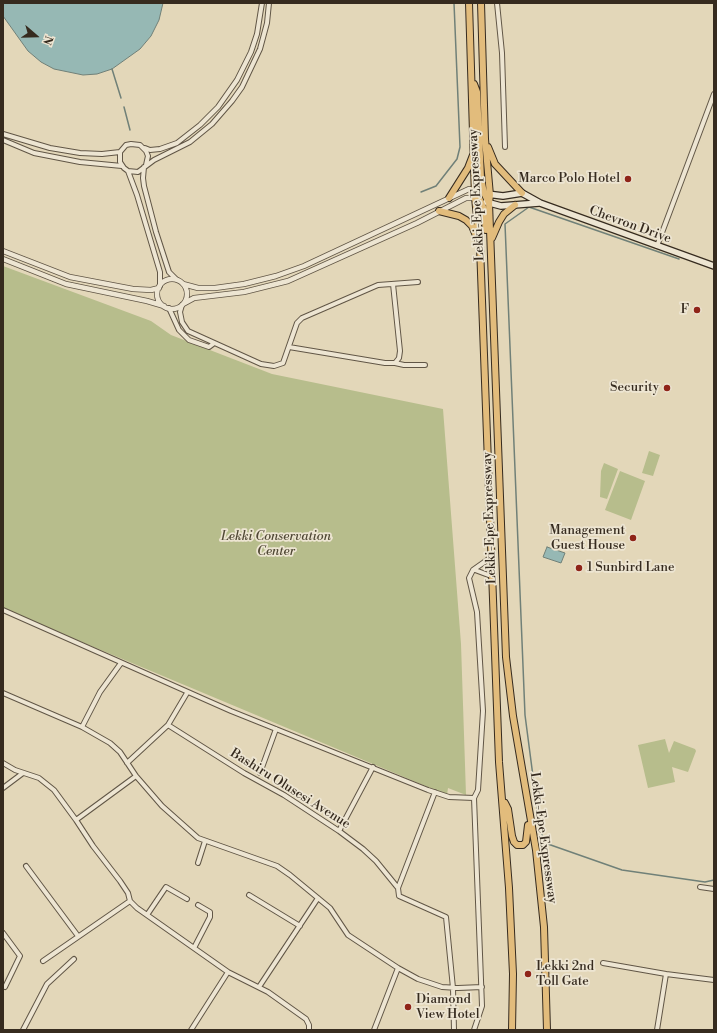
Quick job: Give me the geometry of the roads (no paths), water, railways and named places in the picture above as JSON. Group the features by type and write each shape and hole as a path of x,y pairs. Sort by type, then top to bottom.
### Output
{"highway":[{"name":"Lekki-Epe Expressway","path":"469,3 475,198 480,246 490,558 499,762 509,888 513,974 512,1030"},
{"name":"Lekki-Epe Expressway","path":"481,3 487,194 489,203 491,242 506,657 509,689 528,810 536,850 544,927 547,1030"},
{"path":"472,77 477,92 479,166 487,194"},
{"path":"485,139 495,164 522,193"},
{"path":"449,198 468,168 474,150"},
{"path":"475,190 481,202 486,226 488,280 492,287"},
{"path":"491,242 498,222 504,214 515,205"},
{"path":"439,211 459,216 466,220 472,226 480,246"},
{"path":"503,800 508,809 514,842 520,846 526,842 528,838 528,810"}],"main road":[{"path":"475,190 487,194 503,196 522,193"},
{"name":"Chevron Drive","path":"522,193 540,203 714,266"},
{"name":"Chevron Drive","path":"475,198 481,202 501,206 540,203"}],"street":[{"path":"213,344 209,347 189,340 179,330 166,307 158,298 160,272 137,195 128,171 122,166 119,157 123,148 131,144 136,143 150,150 160,149 177,143 200,125 218,107 237,80 251,52 257,34 262,3"},
{"path":"128,171 138,172 154,160 190,142 212,124 232,101 248,76 260,49 267,23 269,3"},
{"path":"497,3 502,53 506,147"},
{"path":"657,246 714,96"},
{"path":"3,134 50,148 80,153 102,154 120,152"},
{"path":"3,140 34,153 80,162 122,166"},
{"path":"143,147 148,156 142,178 156,232 169,272 176,280 183,284 198,288 215,288 244,284 276,276 304,266 469,189 475,190"},
{"path":"3,259 66,284 174,308 194,298 244,292 288,280 417,223 466,198 475,198"},
{"path":"3,251 70,277 134,289 159,287 166,280 176,280"},
{"path":"183,284 187,292 180,312 182,322 188,331 211,340 213,344 269,366 283,363 297,323 302,318 378,285 418,282"},
{"path":"393,284 400,352 399,358 395,363"},
{"path":"289,347 385,363 425,365"},
{"path":"474,1030 482,1006 474,798 478,790 483,711 477,612 469,578 474,570 490,558"},
{"path":"474,570 491,576"},
{"path":"3,610 187,693 373,768 450,797 474,798"},
{"path":"82,727 100,692 121,662"},
{"path":"3,693 82,727 110,743 120,752 136,776 162,806 198,838 277,866 330,908 348,935 398,968 418,979 442,987 482,987"},
{"path":"127,763 168,725 187,693"},
{"name":"Bashiru Olusesi Avenue","path":"168,725 244,773 284,795 339,831 363,849 398,888 399,896 446,917 453,988"},
{"path":"260,773 276,729"},
{"path":"3,763 23,773 39,778 47,783 120,880 128,892 130,902 228,972 259,987 306,1019 309,1024 309,1030"},
{"path":"339,831 373,768"},
{"path":"3,788 23,773"},
{"path":"76,820 136,776"},
{"path":"398,888 434,792"},
{"path":"198,863 205,840"},
{"path":"26,866 78,936"},
{"path":"147,915 166,887 187,899"},
{"path":"700,887 714,889"},
{"path":"250,895 300,926"},
{"path":"259,987 318,898"},
{"path":"43,961 130,902"},
{"path":"194,948 210,917 210,912 198,905"},
{"path":"3,933 20,956 5,987"},
{"path":"22,1030 46,984 74,960"},
{"path":"603,963 666,974 714,980"},
{"path":"374,1030 398,968"},
{"path":"191,1030 228,972"},
{"path":"657,1030 666,974"},
{"path":"453,988 454,1030"}],"water":[{"path":"3,3 163,3 159,20 151,36 140,49 112,69 97,74 83,75 54,69 41,62 28,51 3,16"},
{"path":"547,547 565,553 561,563 543,557"}],"waterway":[{"path":"421,192 436,186 457,159 460,147 454,3"},
{"path":"112,69 121,98"},
{"path":"124,107 130,130"},
{"path":"534,784 525,715 505,224 529,207 679,259"},
{"path":"536,802 540,829 545,843 622,870 705,882 714,880"}],"place":[{"name":"Marco Polo Hotel","path":"628,179"},
{"name":"F","path":"697,310"},
{"name":"Security","path":"667,388"},
{"name":"Management Guest House","path":"633,538"},
{"name":"1 Sunbird Lane","path":"579,568"},
{"name":"Lekki 2nd Toll Gate","path":"528,974"},
{"name":"Diamond View Hotel","path":"408,1007"}],"park label":[{"name":"Lekki Conservation Center","path":"276,544"}]}
